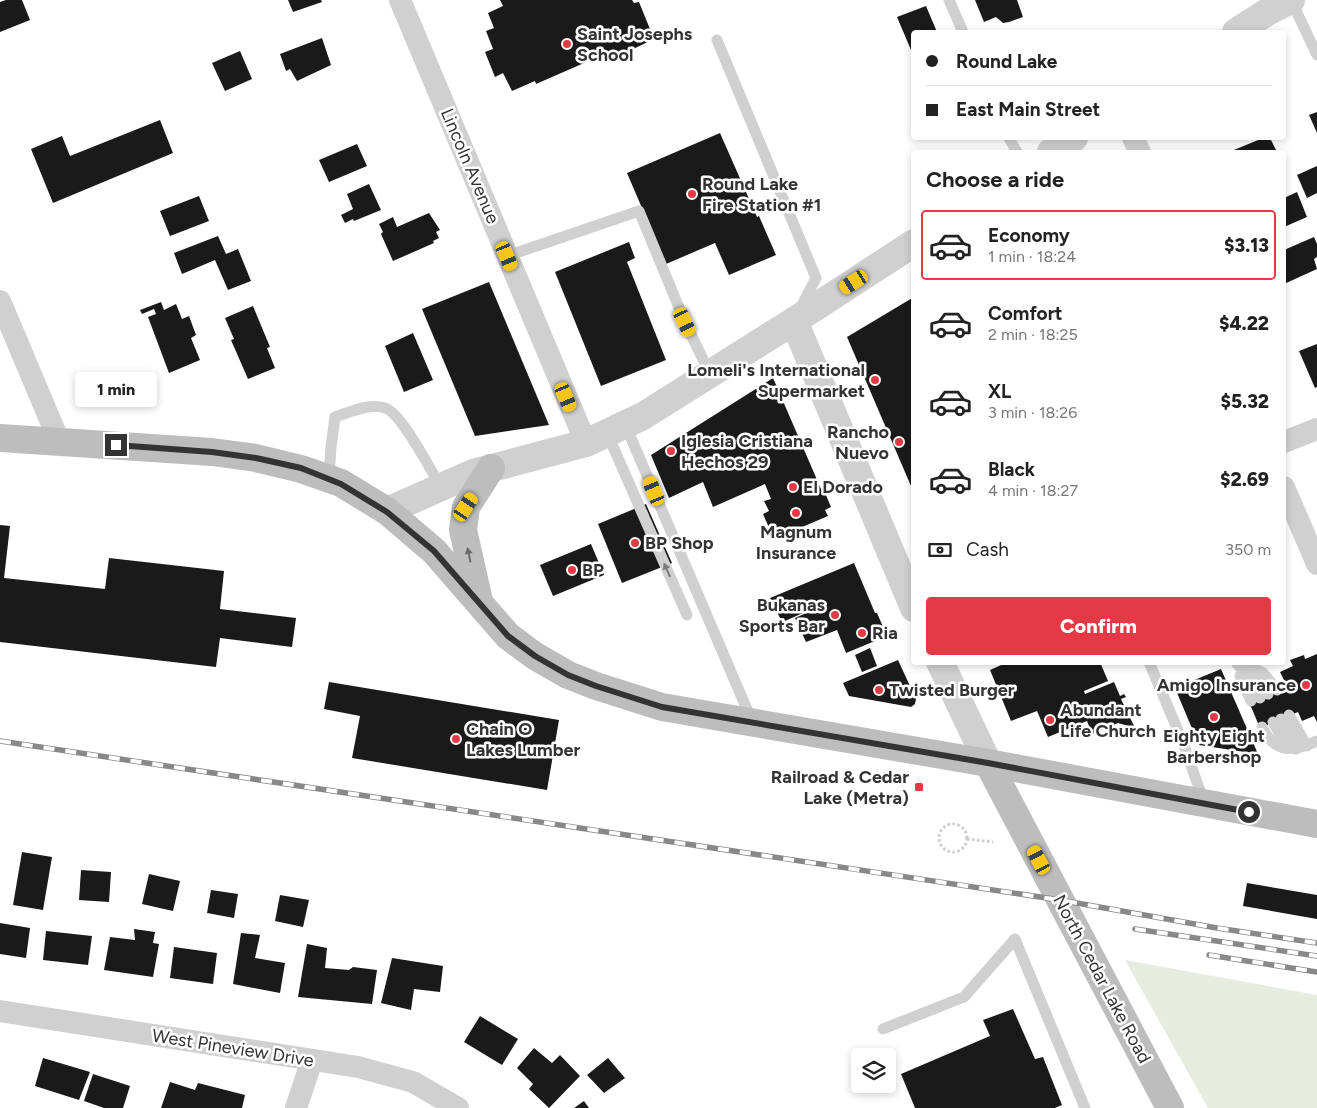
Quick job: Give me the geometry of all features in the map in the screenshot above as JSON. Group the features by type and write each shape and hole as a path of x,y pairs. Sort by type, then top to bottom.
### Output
{"main road":[{"path":"0,438 221,453 256,458 301,468 329,479 341,484 387,512 434,551 508,636 535,656 568,675 662,707 988,763 1317,824"},
{"path":"479,603 464,522 466,507 491,468"},
{"name":"North Cedar Lake Road","path":"988,763 1170,1108"}],"street":[{"name":"Lincoln Avenue","path":"400,0 507,256 606,433"},
{"path":"1239,30 1268,11 1291,0"},
{"path":"1054,150 1071,140"},
{"path":"387,512 473,473 606,433 643,416 794,322 911,245"},
{"path":"0,301 59,442"},
{"path":"794,322 911,600"},
{"path":"1286,441 1317,429"},
{"path":"1286,492 1317,564"},
{"name":"North Cedar Lake Road","path":"941,665 988,763"},
{"name":"West Pineview Drive","path":"0,1011 358,1067 413,1082 458,1108"},
{"path":"296,1108 312,1060"}],"lane":[{"path":"949,0 962,30"},
{"path":"1291,0 1317,55"},
{"path":"717,40 816,278 794,322"},
{"path":"507,256 638,212 685,322 710,374"},
{"path":"329,479 335,417 367,407 386,408 398,417 441,487"},
{"path":"606,433 687,615"},
{"path":"606,433 753,723"},
{"path":"1150,665 1182,740 1204,804"},
{"path":"1239,665 1264,696 1263,673 1244,665"},
{"path":"1277,721 1302,746 1275,745 1266,736 1277,721"},
{"path":"883,1029 964,997 1016,940 1085,1108"}],"path":[{"path":"952,823 957,824 964,830 967,838 960,850 951,852 942,848 938,839 940,830 952,823"},
{"path":"967,838 992,842"}],"shaded area":[{"path":"1125,960 1317,995 1317,1108 1208,1108"}],"building":[{"path":"22,0 30,20 0,32 0,2"},
{"path":"288,0 321,0 322,2 293,12"},
{"name":"Saint Josephs School","path":"500,0 632,0 634,3 639,2 654,39 625,53 626,56 611,62 607,53 536,84 535,81 512,91 503,73 495,77 485,52 493,49 486,31 494,28 488,13 503,6"},
{"path":"975,0 1017,0 1023,17 1003,23 996,17 984,22"},
{"path":"926,6 936,30 911,30 911,50 897,17"},
{"path":"322,38 331,65 297,81 290,69 286,71 280,54"},
{"path":"240,51 252,79 225,91 212,63"},
{"path":"1317,112 1317,133 1309,115"},
{"path":"160,120 173,153 53,203 31,149 62,136 70,156"},
{"name":"Round Lake Fire Station #1","path":"720,133 776,255 729,275 715,243 666,264 627,173"},
{"path":"1258,140 1271,140 1276,150 1234,150"},
{"path":"357,144 367,166 329,182 319,160"},
{"path":"1317,166 1317,193 1307,198 1297,175"},
{"path":"369,184 381,210 345,223 341,215 353,209 347,194"},
{"path":"1297,192 1307,217 1286,226 1286,197"},
{"path":"199,196 209,221 170,236 160,211"},
{"path":"429,213 440,230 436,232 439,238 433,241 434,243 393,261 381,234 383,232 379,224 393,217 397,227"},
{"path":"218,236 226,254 238,249 251,281 228,290 215,260 182,274 174,253"},
{"path":"1314,237 1317,244 1317,257 1314,259 1317,269 1286,283 1286,249"},
{"path":"629,242 635,258 627,262 666,360 601,386 555,272"},
{"path":"489,282 549,425 475,436 422,309"},
{"path":"911,299 911,486 847,337"},
{"path":"161,302 164,310 176,304 182,319 189,316 196,335 191,338 200,360 169,373 148,317 156,314 154,309 142,314 140,310"},
{"path":"253,306 270,347 267,348 275,368 248,379 231,340 234,339 225,318"},
{"path":"413,333 433,380 404,392 385,346"},
{"path":"1317,344 1317,387 1315,388 1299,351"},
{"path":"773,378 821,489 823,488 831,507 825,510 828,516 774,539 763,514 769,511 764,501 771,499 765,484 713,507 703,482 669,498 651,455"},
{"name":"BP Shop","path":"646,504 672,563 622,583 598,524"},
{"path":"0,525 10,526 4,578 105,589 109,558 224,571 220,609 296,618 292,647 220,638 216,667 0,642"},
{"name":"BP","path":"591,544 604,575 553,596 540,565"},
{"path":"854,563 887,636 846,653 837,630 806,642 795,618 812,609 785,621 784,618 781,620 770,598"},
{"path":"870,648 877,666 862,672 855,655"},
{"path":"1317,654 1317,722 1314,716 1302,721 1298,712 1260,728 1249,702 1287,686 1280,672 1293,666 1290,660 1304,655 1305,659"},
{"name":"Twisted Burger","path":"898,660 916,699 915,704 911,707 849,696 843,683"},
{"path":"1001,665 1101,665 1108,681 1084,691 1085,694 1114,682 1120,696 1124,694 1126,697 1121,699 1135,728 1118,723 1092,734 1087,721 1048,737 1037,711 1011,721 990,670"},
{"name":"Eighty Eight Barbershop","path":"1221,669 1258,754 1199,745 1175,688"},
{"name":"Chain O Lakes Lumber","path":"329,682 559,720 547,790 352,758 360,716 324,709"},
{"path":"22,852 52,857 43,910 13,905"},
{"path":"81,870 111,872 109,902 79,900"},
{"path":"149,874 180,881 173,911 142,904"},
{"path":"1247,883 1317,895 1317,919 1243,906"},
{"path":"211,890 238,894 234,918 207,913"},
{"path":"280,895 309,900 303,927 275,921"},
{"path":"0,923 30,928 26,958 0,954"},
{"path":"134,929 155,932 153,943 159,944 153,977 104,970 110,937 135,940"},
{"path":"46,931 92,936 88,965 43,960"},
{"path":"241,933 260,935 255,958 285,963 280,993 233,984"},
{"path":"307,944 327,948 325,968 349,970 353,967 377,970 372,1004 298,997"},
{"path":"174,947 217,953 213,984 170,978"},
{"path":"392,958 443,966 440,992 414,989 411,1010 381,1003"},
{"path":"1013,1009 1035,1059 1043,1057 1062,1105 1055,1108 915,1108 901,1074 990,1036 983,1020"},
{"path":"480,1016 518,1039 502,1065 464,1042"},
{"path":"534,1048 552,1063 560,1055 580,1076 549,1108 529,1089 533,1084 517,1068"},
{"path":"43,1058 90,1072 79,1100 35,1086"},
{"path":"608,1058 625,1078 604,1093 587,1075"},
{"path":"93,1074 130,1086 123,1108 104,1108 84,1101"},
{"path":"170,1082 195,1090 198,1083 245,1095 242,1108 161,1108"},
{"path":"584,1101 589,1108 574,1108"}],"railway":[{"path":"0,741 1060,900 1217,928 1317,943"},
{"path":"1135,929 1317,956"},
{"path":"1209,955 1317,972"}],"place":[{"name":"Saint Josephs School","path":"567,44"},
{"name":"Round Lake Fire Station #1","path":"692,194"},
{"name":"Lomeli's International Supermarket","path":"875,380"},
{"name":"Rancho Nuevo","path":"899,442"},
{"name":"Iglesia Cristiana Hechos 29","path":"671,451"},
{"name":"El Dorado","path":"793,487"},
{"name":"Magnum Insurance","path":"796,513"},
{"name":"BP Shop","path":"635,543"},
{"name":"BP","path":"572,570"},
{"name":"Bukanas Sports Bar","path":"835,615"},
{"name":"Ria","path":"862,633"},
{"name":"Amigo Insurance","path":"1306,685"},
{"name":"Twisted Burger","path":"879,690"},
{"name":"Eighty Eight Barbershop","path":"1214,717"},
{"name":"Abundant Life Church","path":"1050,720"},
{"name":"Chain O Lakes Lumber","path":"456,739"},
{"name":"Railroad & Cedar Lake (Metra)","path":"919,787"}],"route":[{"path":"116,445 212,452 256,458 301,468 341,484 387,512 434,551 508,636 535,656 568,675 596,686 662,707 988,763 1249,812"}]}
